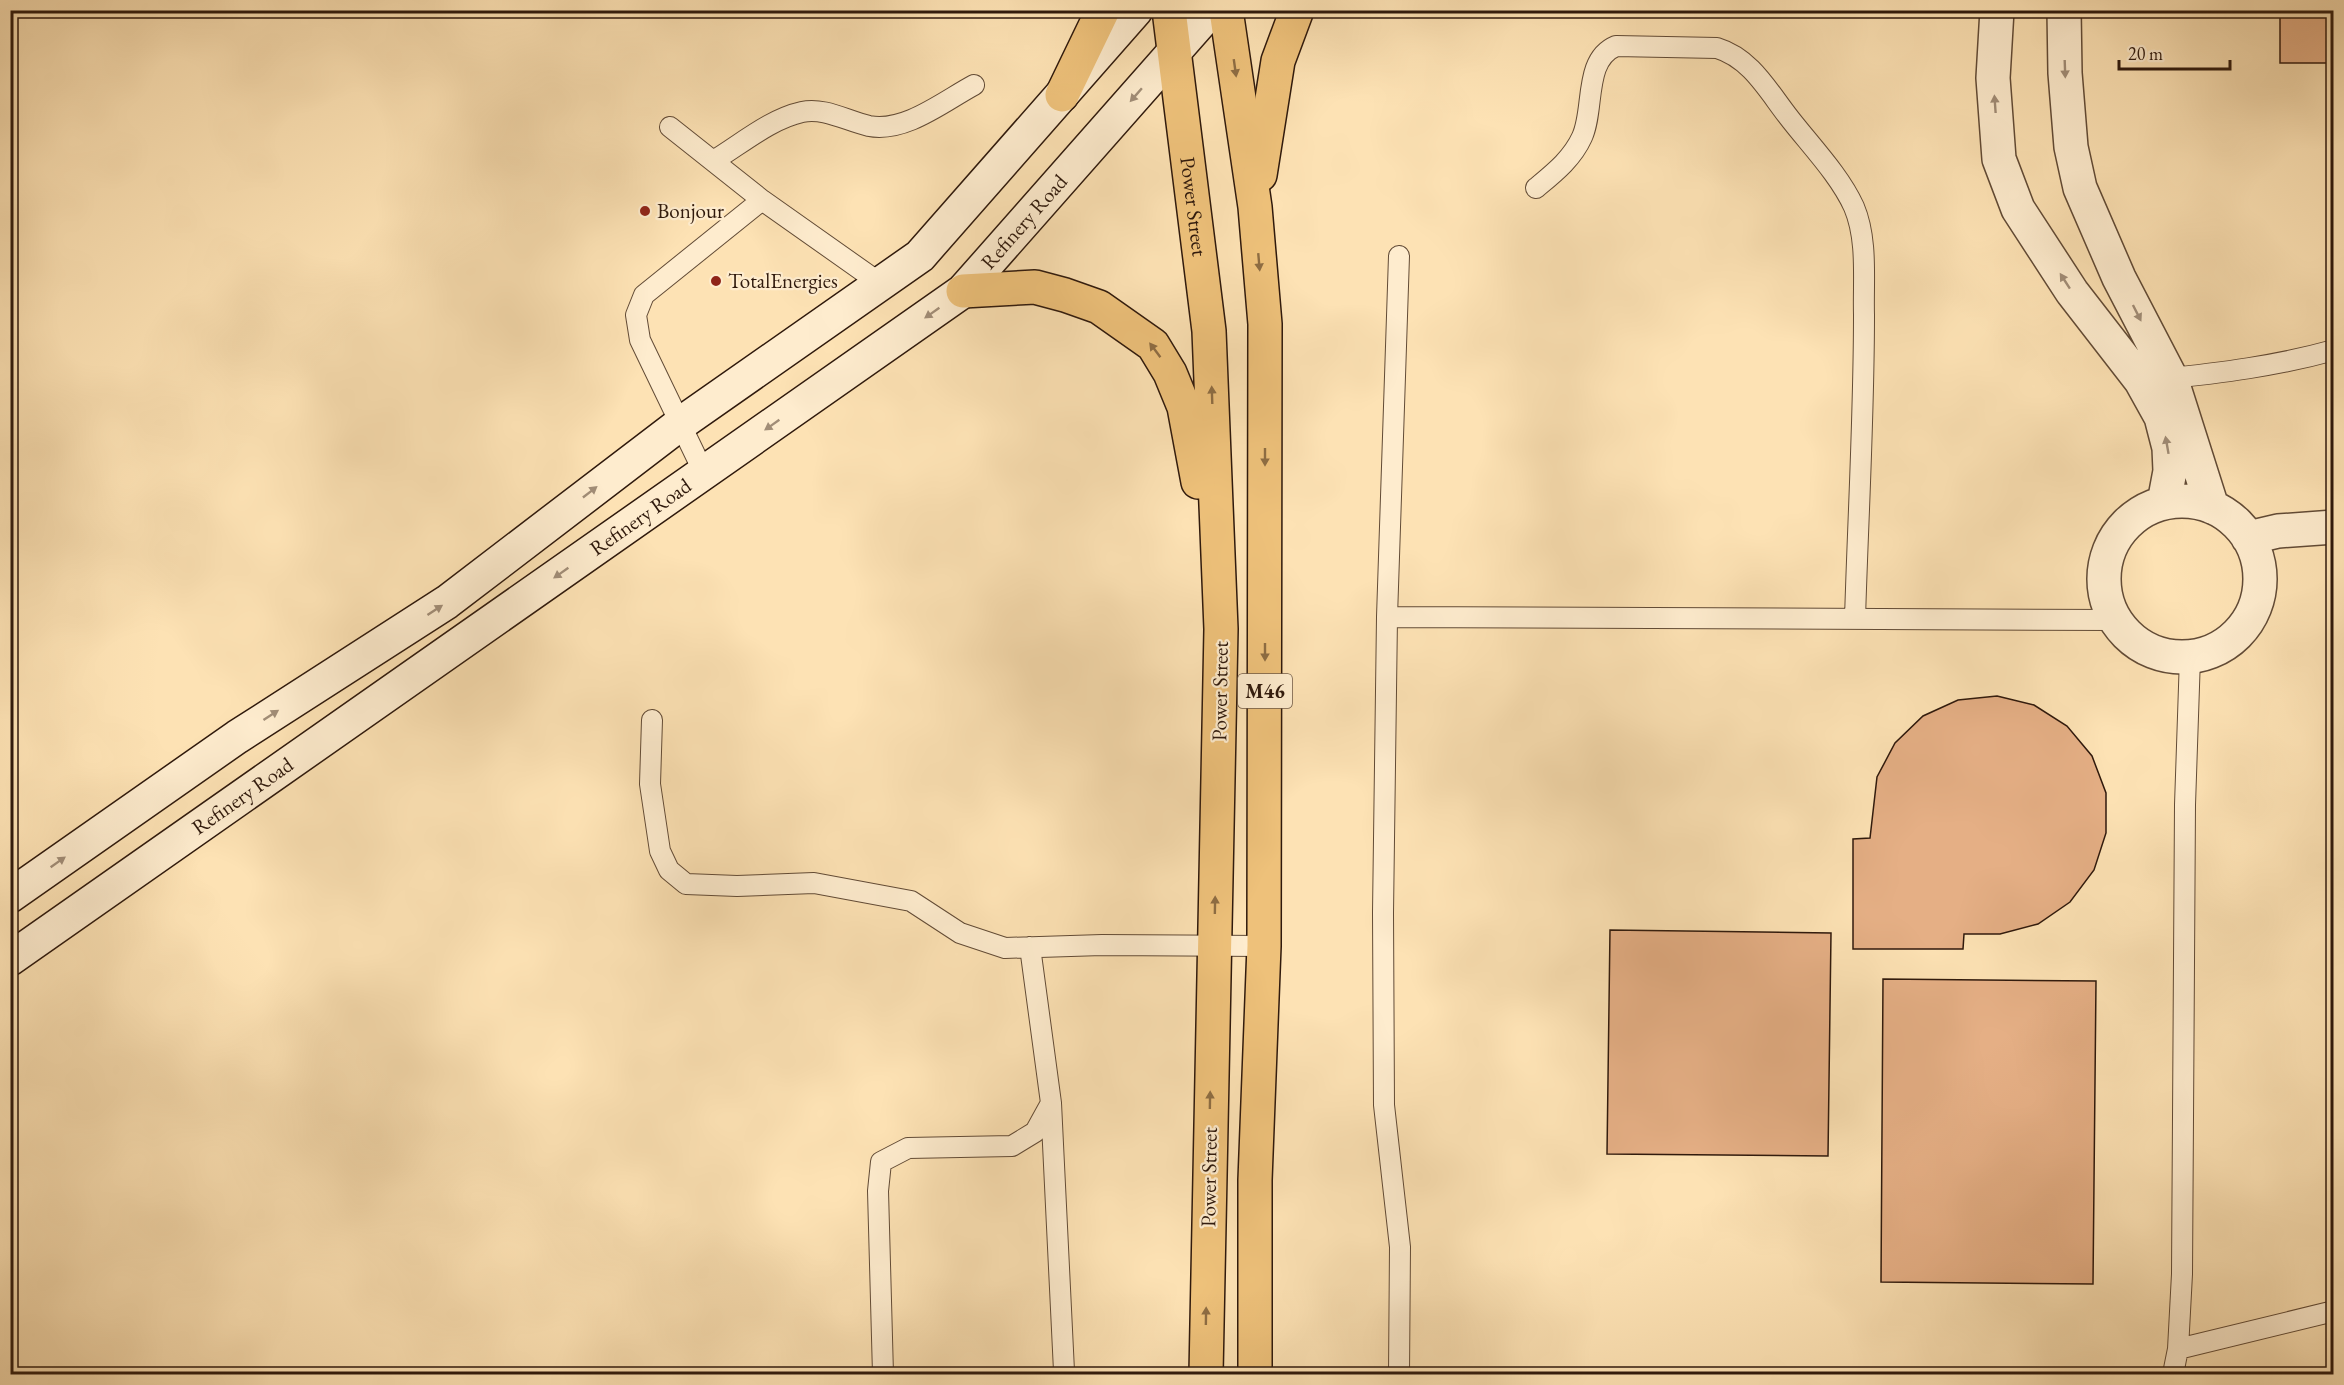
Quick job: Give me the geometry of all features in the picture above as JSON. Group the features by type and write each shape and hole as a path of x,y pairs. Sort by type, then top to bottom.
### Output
{"main road":[{"path":"1062,95 1103,10"},
{"path":"55,928 16,892 237,737 447,602 680,424 920,256 1136,10"},
{"name":"Power Street","path":"1169,10 1209,331 1221,629 1206,1374"},
{"name":"Refinery Road","path":"10,959 963,291 1211,10"},
{"name":"M46","path":"1226,10 1255,207 1264,324 1264,946 1255,1180 1254,1374"},
{"path":"1255,207 1278,61 1298,10"},
{"path":"1996,10 1993,78 1999,159 2018,209 2072,292 2156,380 2161,417 2169,448 2170,471 2164,502"},
{"path":"2064,10 2065,73 2071,147 2080,188 2119,278 2156,380 2212,507"},
{"path":"963,291 1035,287 1065,295 1099,307 1153,345 1170,373 1184,407 1221,629"},
{"path":"2189,501 2212,507 2233,519 2248,538 2258,562 2259,588 2252,613 2237,634 2215,649 2190,657 2168,656 2148,649 2129,637 2115,620 2106,598 2104,573 2109,549 2122,528 2141,512 2164,502 2189,501"},
{"path":"2248,538 2278,531 2334,527"},
{"path":"237,737 264,781"}],"lane":[{"path":"1536,188 1575,152 1583,135 1590,110 1594,70 1605,51 1616,46 1717,48 1731,52 1755,72 1842,187 1854,208 1859,224 1863,263 1864,348 1855,619"},
{"path":"713,161 785,117 804,111 824,112 869,126 887,128 906,122 974,85"},
{"path":"670,127 762,200 881,284"},
{"path":"704,472 640,340 636,315 644,295 762,200"},
{"path":"1399,256 1387,617 1384,1105 1400,1247 1399,1374"},
{"path":"2156,380 2225,373 2301,359 2334,350"},
{"path":"1387,617 2115,620"},
{"path":"2173,1374 2178,1349 2182,1274 2185,805 2190,657"},
{"path":"652,720 650,784 660,851 669,870 686,884 825,885 911,901 960,933 1005,948 1264,946"},
{"path":"1030,947 1052,1103 1064,1371"},
{"path":"883,1374 878,1191 881,1162 908,1148 1012,1146 1035,1132 1052,1103"},
{"path":"2178,1349 2334,1311"}],"building":[{"path":"2280,10 2334,10 2334,63 2280,63"},
{"path":"1997,696 2034,705 2067,726 2092,756 2106,793 2106,833 2094,870 2070,902 2038,924 2000,934 1964,934 1963,949 1853,949 1853,839 1870,838 1877,777 1895,743 1923,716 1958,700"},
{"path":"1610,930 1831,933 1828,1156 1607,1154"},
{"path":"1883,979 2096,981 2093,1284 1881,1282"}],"place":[{"name":"Bonjour","path":"645,211"},
{"name":"TotalEnergies","path":"716,281"}]}
